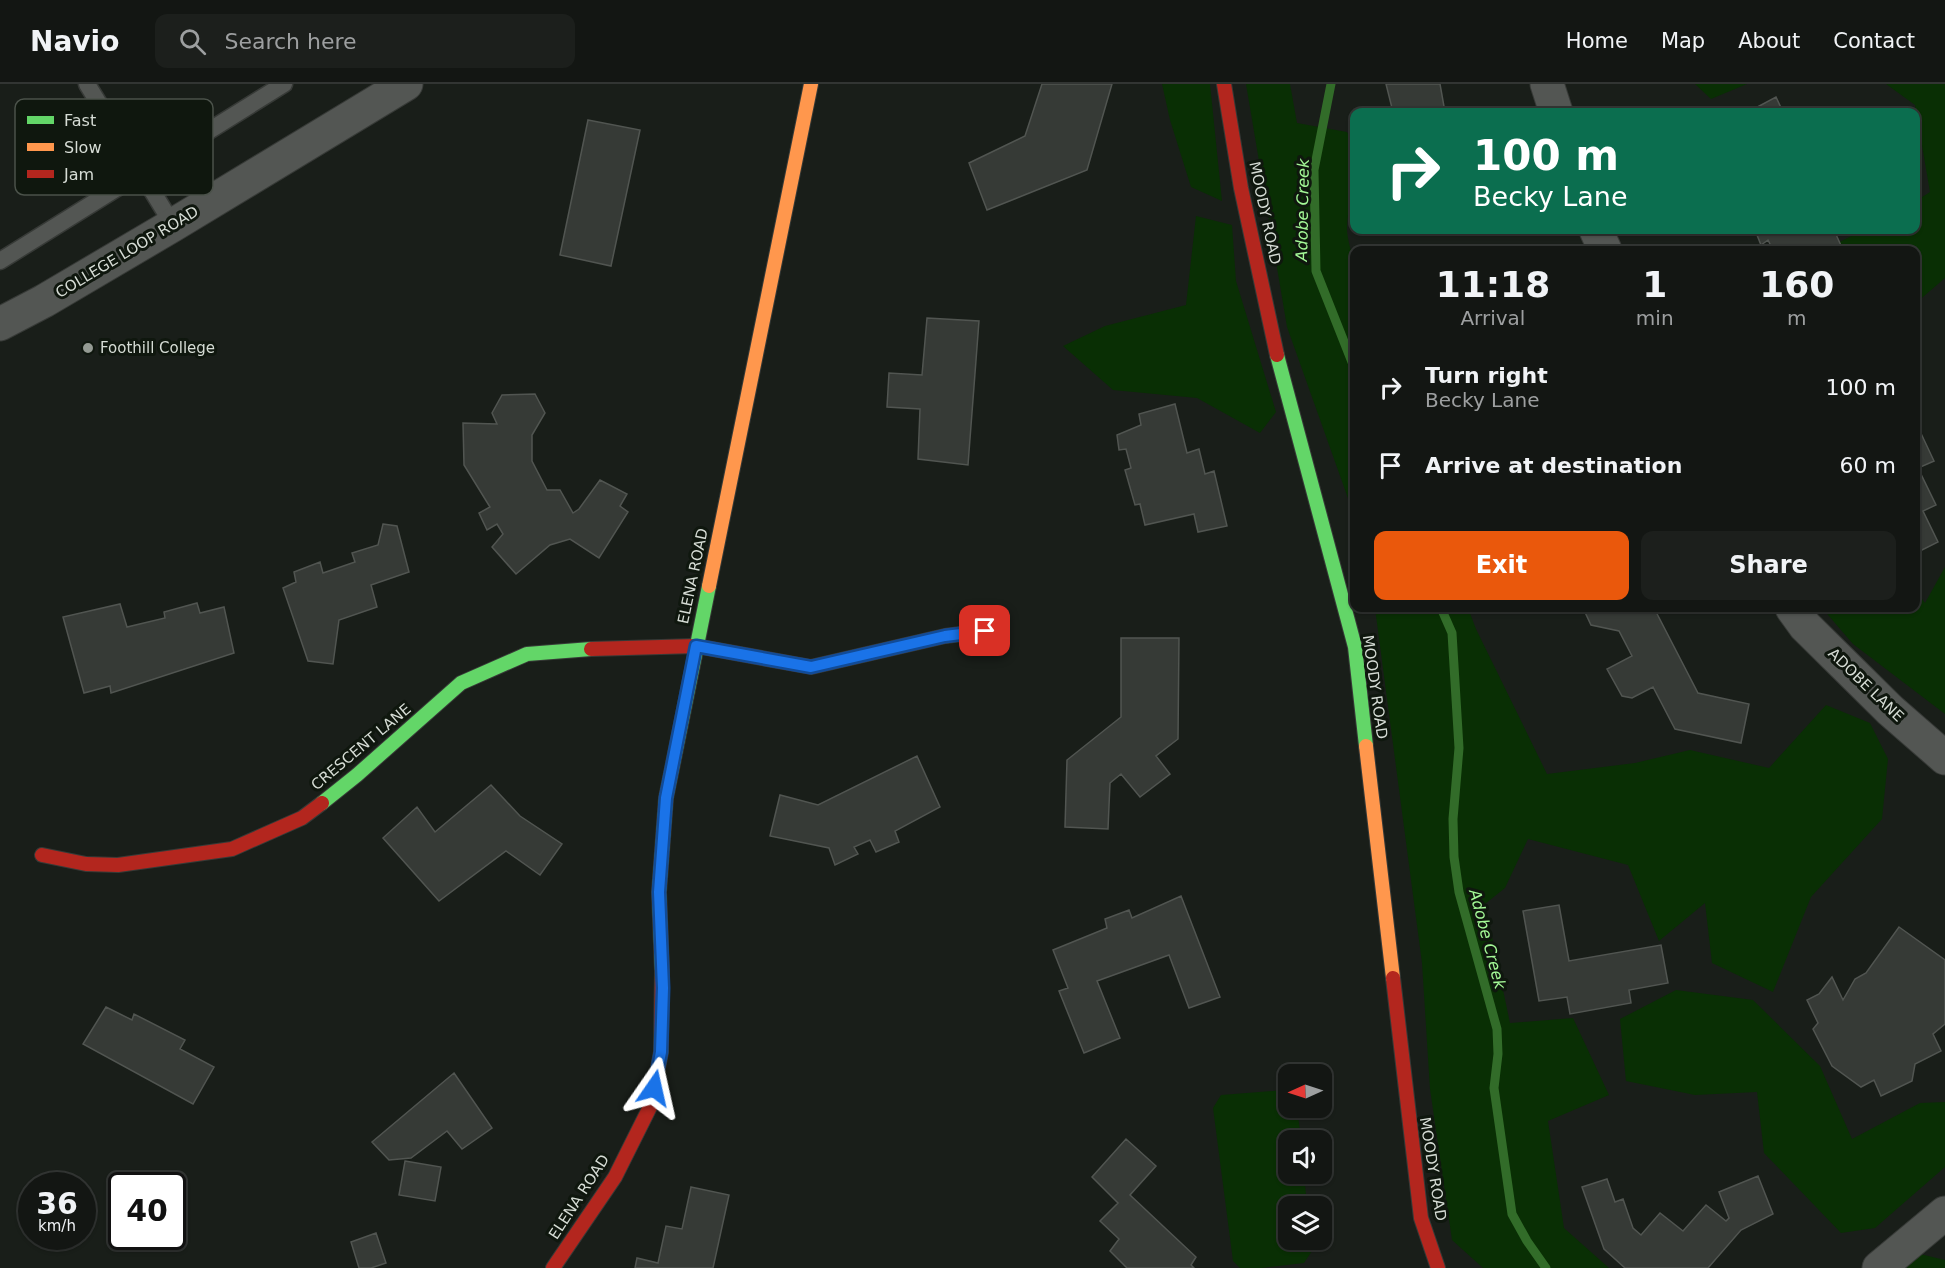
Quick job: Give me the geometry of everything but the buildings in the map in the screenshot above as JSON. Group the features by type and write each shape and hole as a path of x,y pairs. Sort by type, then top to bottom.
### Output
{"street":[{"name":"COLLEGE LOOP ROAD","path":"0,324 44,301 173,225 406,84"},
{"name":"ELENA ROAD","path":"553,1268 615,1177 651,1105 661,1052 663,988 659,892 666,798 811,84"},
{"name":"MOODY ROAD","path":"1224,84 1241,188 1278,358 1355,647 1421,1218 1438,1268"},
{"path":"1547,84 1555,108"},
{"name":"ADOBE LANE","path":"1795,612 1805,626 1890,710 1945,758"},
{"name":"CRESCENT LANE","path":"42,855 86,864 118,865 232,849 302,818 357,775 461,683 527,654 619,647 696,646 811,667 945,636 985,631"},
{"path":"1879,1268 1945,1213"}],"lane":[{"path":"87,84 96,99"},
{"path":"213,128 284,84"},
{"path":"0,261 106,195"},
{"path":"155,195 173,225"}],"green space":[{"path":"1162,84 1210,84 1222,201 1191,187 1170,120"},
{"path":"1246,84 1290,84 1297,123 1347,132 1350,139 1350,203 1347,228 1350,246 1350,504 1287,327"},
{"path":"1695,84 1747,84 1711,99"},
{"path":"1886,84 1945,84 1945,278 1920,300 1920,246 1836,246 1855,234 1920,234 1920,198 1930,192 1920,134 1920,108 1916,108 1915,105"},
{"path":"1196,216 1232,225 1236,281 1276,412 1260,433 1197,398 1113,390 1063,346 1105,326 1186,305"},
{"path":"1945,567 1945,714 1853,644 1825,612 1920,612 1920,596 1925,603"},
{"path":"1376,612 1470,612 1547,774 1635,763 1690,750 1769,768 1826,705 1870,723 1888,759 1882,819 1811,897 1773,992 1712,963 1705,903 1659,941 1628,865 1528,839 1505,888 1485,904 1510,1023 1573,1018 1609,1095 1548,1121 1564,1228 1609,1268 1483,1268 1452,1240 1430,1089 1422,963"},
{"path":"1676,990 1753,1000 1820,1066 1852,1139 1920,1103 1945,1102 1945,1167 1875,1228 1841,1233 1764,1153 1757,1092 1695,1095 1626,1081 1620,1019"},
{"path":"1278,1091 1278,1118 1298,1118 1300,1130 1278,1130 1278,1184 1305,1184 1306,1196 1278,1196 1278,1250 1312,1250 1304,1263 1240,1268 1233,1261 1213,1108 1221,1095"},
{"path":"1899,1249 1945,1260 1945,1268 1879,1268"}],"waterway":[{"name":"Adobe Creek","path":"1331,84 1314,170 1316,271 1350,357"},
{"name":"Adobe Creek","path":"1443,612 1452,633 1459,748 1453,819 1454,857 1459,892 1497,1029 1498,1054 1494,1088 1512,1214 1546,1268"}],"traffic: fast":[{"path":"1277,355 1355,647 1366,746"},
{"path":"662,971 659,892 666,798 709,586"},
{"path":"322,803 461,683 527,654 591,649"}],"traffic: slow":[{"path":"709,586 811,84"},
{"path":"1366,746 1393,978"}],"traffic: jam":[{"path":"1224,84 1241,188 1277,355"},
{"path":"591,649 696,646 811,667 945,636 985,631"},
{"path":"42,855 86,864 118,865 232,849 302,818 322,803"},
{"path":"553,1268 615,1177 651,1105 661,1052 662,971"},
{"path":"1393,978 1421,1218 1438,1268"}],"place":[{"name":"Foothill College","path":"88,348"}],"route":[{"path":"654,1088 661,1052 663,988 659,892 666,798 696,646 811,667 945,636 985,631"}]}
